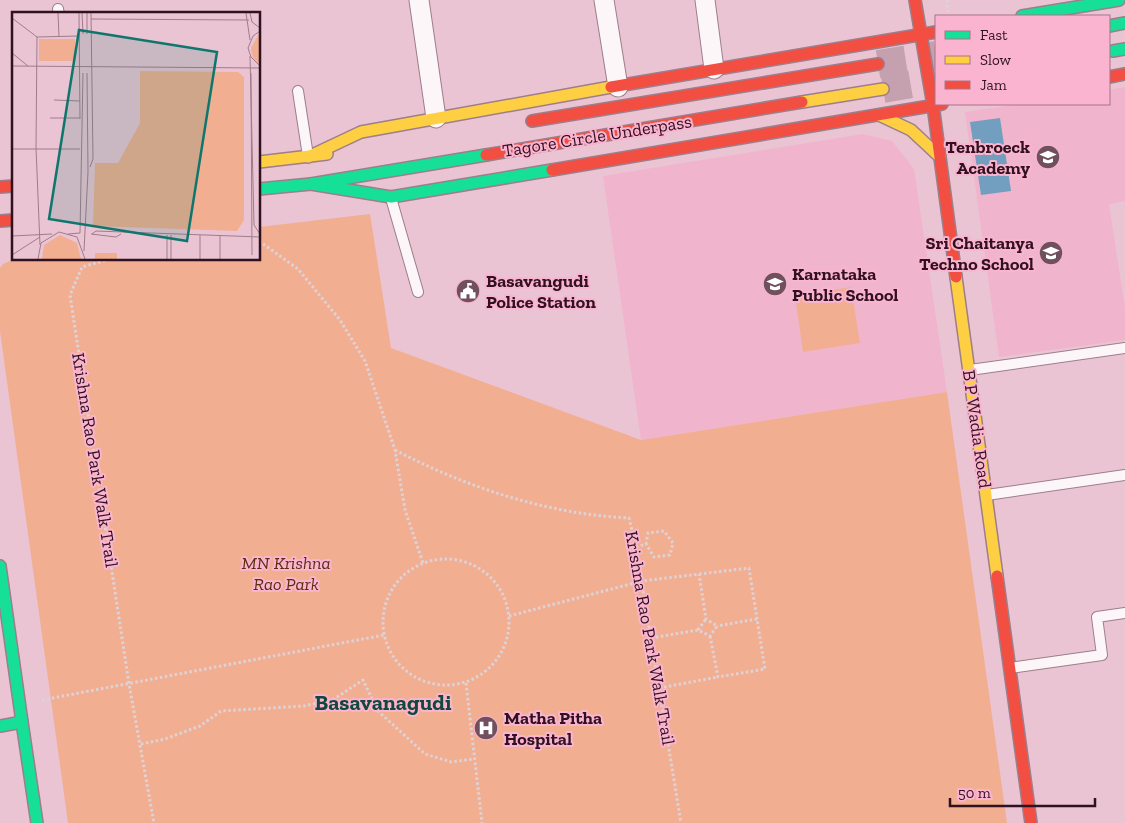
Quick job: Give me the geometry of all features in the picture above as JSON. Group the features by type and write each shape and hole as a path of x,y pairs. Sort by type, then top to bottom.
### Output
{"main road":[{"name":"B P Wadia Road","path":"915,0 935,91"},
{"path":"1027,15 1089,2 1119,0"},
{"path":"1110,26 1125,23"},
{"path":"308,157 360,132 714,69 935,32"},
{"name":"Tagore Circle Underpass","path":"524,122 878,64"},
{"path":"1110,77 1125,74"},
{"name":"Tagore Circle Underpass","path":"311,184 883,89"},
{"path":"260,189 311,184 391,197 935,105"},
{"name":"B P Wadia Road","path":"938,105 940,157 1030,823"},
{"path":"879,114 911,130 940,157"},
{"path":"260,162 348,151"},
{"path":"0,566 16,702 22,722 37,823"},
{"path":"0,726 22,722"}],"street":[{"path":"419,0 436,118"},
{"path":"604,0 618,87"},
{"path":"705,0 714,69"}],"lane":[{"path":"298,91 308,157"},
{"path":"391,197 418,292"},
{"path":"969,370 1125,348"},
{"path":"986,495 1125,475"},
{"path":"1010,668 1102,655 1097,617 1125,613"}],"path":[{"path":"947,0 950,15"},
{"path":"260,242 298,269 340,320 365,361 396,450 405,510 423,563"},
{"name":"Krishna Rao Park Walk Trail","path":"106,260 82,267 70,295 129,684 154,823"},
{"name":"Krishna Rao Park Walk Trail","path":"396,450 439,473 477,487 552,508 603,517 629,518 642,582 681,823"},
{"path":"664,531 673,543 670,555 654,557 646,544 648,533 664,531"},
{"path":"636,547 646,544"},
{"path":"442,559 462,560 479,568 494,581 505,597 509,616 508,638 499,658 485,673 466,683 445,686 424,682 406,671 396,660 384,635 384,613 391,592 404,574 423,563 442,559"},
{"path":"509,616 642,582 749,568 765,669 659,688"},
{"path":"698,630 706,619 699,574"},
{"path":"706,619 717,626 757,619"},
{"path":"717,626 710,636 718,677"},
{"path":"651,638 698,630 710,636"},
{"path":"16,702 129,684 384,635"},
{"path":"141,744 164,739 200,726 221,711 285,708 334,699 363,680 378,711 425,754 451,762 474,760"},
{"path":"466,683 482,823"}],"shaded area":[{"path":"1125,87 1125,201 1109,204 1125,308 1125,340 999,357 965,112 1012,105 1110,105 1110,90"},
{"name":"Karnataka Public School","path":"863,134 892,141 914,169 947,392 641,440 603,176"}],"green space":[{"name":"MN Krishna Rao Park","path":"370,214 391,348 641,440 947,392 1007,823 68,823 0,331 0,268 3,264 13,260 260,260 260,227"},
{"path":"851,287 860,343 803,352 795,296"}],"water":[{"path":"1000,118 1011,191 981,195 970,122"}],"tunnel":[{"path":"878,64 935,55"},
{"path":"883,89 935,80"}],"traffic: fast":[{"path":"1028,15 1119,0"},
{"path":"1110,26 1125,23"},
{"path":"1113,51 1125,49"},
{"path":"260,189 311,184 486,155"},
{"path":"311,184 391,197 552,170"},
{"path":"0,566 22,722 0,726"},
{"path":"22,722 37,823"}],"traffic: slow":[{"path":"308,157 361,132 611,87"},
{"path":"802,102 883,89"},
{"path":"879,115 911,130 940,157"},
{"path":"260,162 327,154"},
{"path":"956,277 997,576"}],"traffic: jam":[{"path":"915,0 933,105 956,277"},
{"path":"611,87 935,32"},
{"path":"532,121 878,64"},
{"path":"1110,77 1125,74"},
{"path":"486,155 802,102"},
{"path":"552,170 936,105"},
{"path":"0,187 12,186"},
{"path":"0,221 12,220"},
{"path":"997,576 1031,823"}],"place":[{"name":"Tenbroeck Academy","path":"1048,157"},
{"name":"Sri Chaitanya Techno School","path":"1051,253"},
{"name":"Karnataka Public School","path":"775,284"},
{"name":"Basavangudi Police Station","path":"468,291"},
{"name":"Matha Pitha Hospital","path":"486,728"}],"district":[{"name":"Basavanagudi","path":"383,702"}]}
